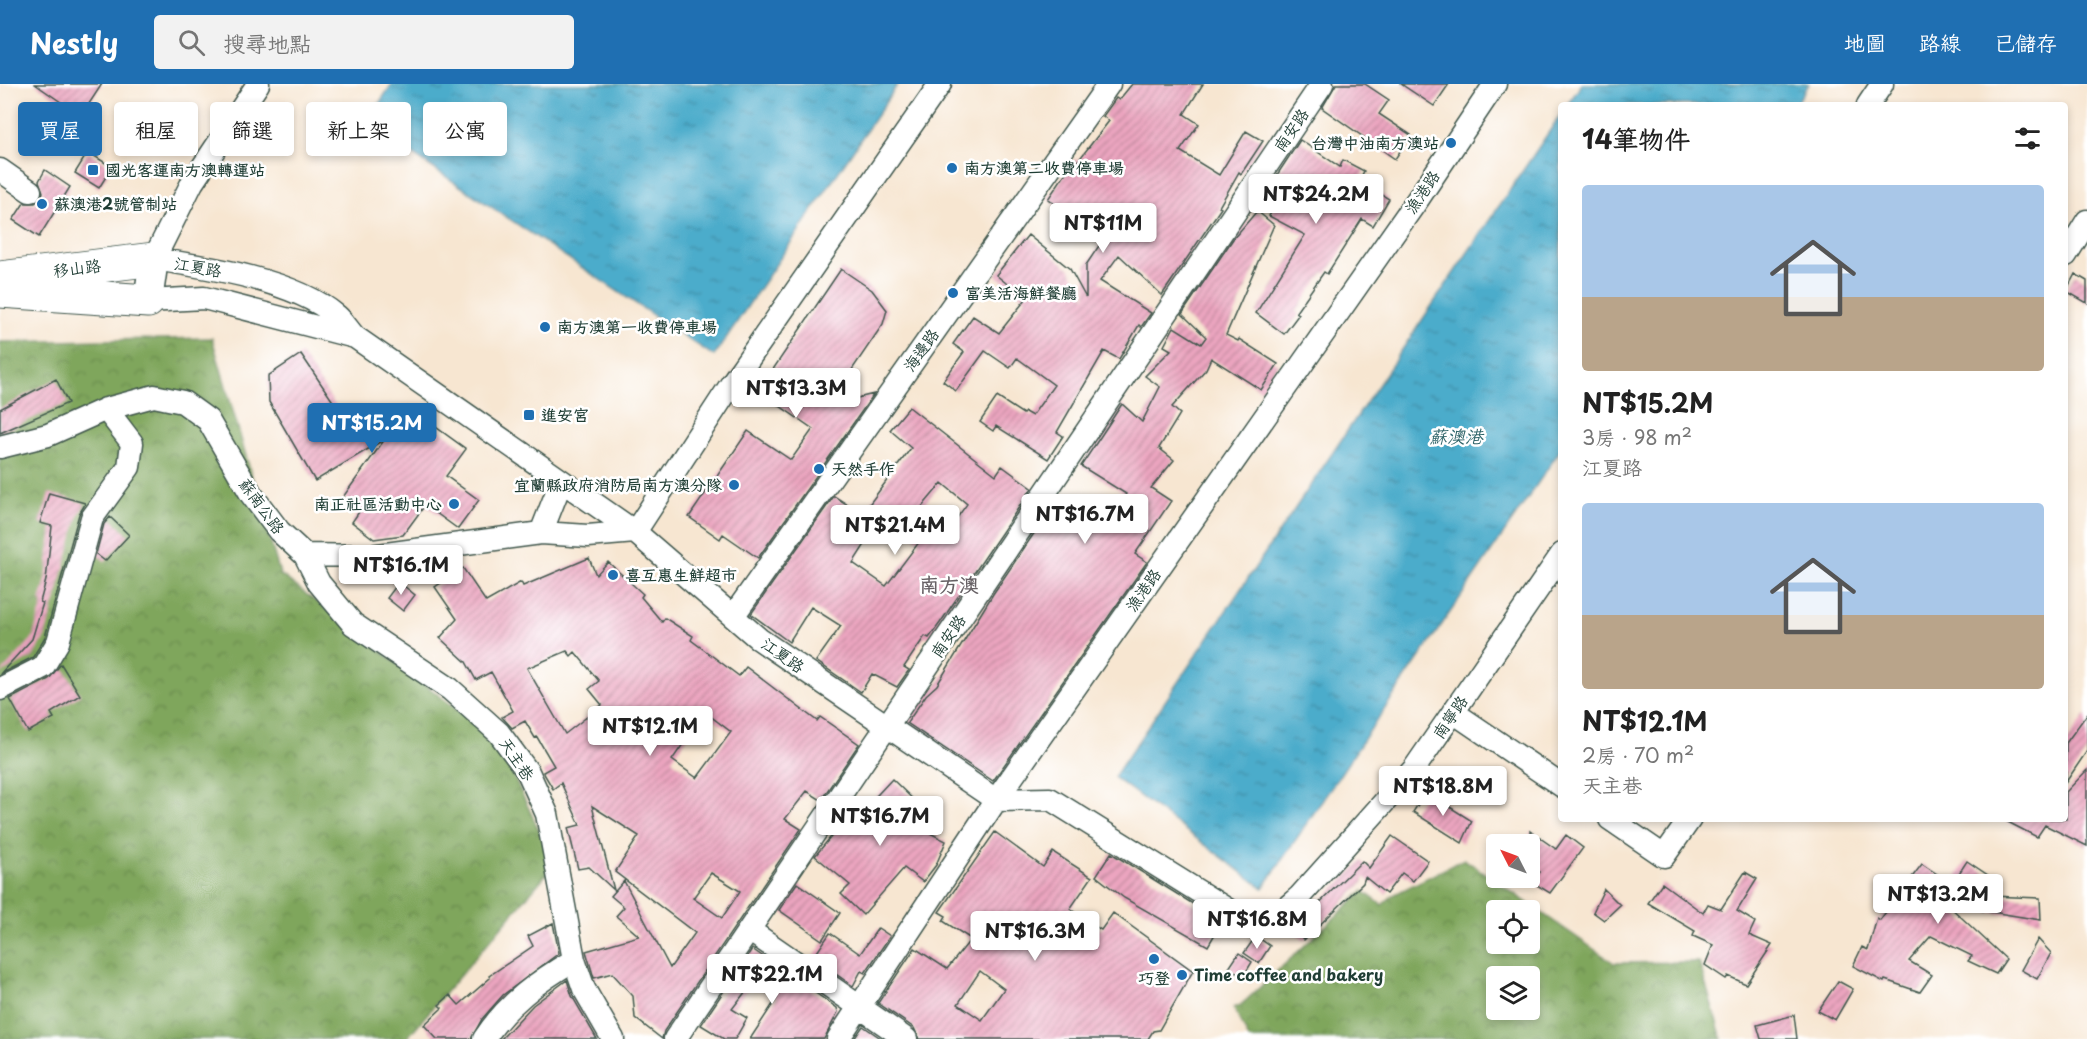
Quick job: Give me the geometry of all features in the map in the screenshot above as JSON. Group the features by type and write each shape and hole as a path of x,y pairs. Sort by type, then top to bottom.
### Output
{"main road":[{"name":"移山路","path":"0,278 154,259"},
{"name":"移山路","path":"0,291 148,301"}],"street":[{"name":"江夏路","path":"258,84 192,183 154,259 247,276 313,300 338,317 355,337 635,532 734,615 759,639 996,800"},
{"path":"305,555 371,556 541,533 588,536 635,532 734,380 940,84"},
{"name":"海邊路","path":"734,615 1109,84"},
{"name":"南安路","path":"675,1039 1322,84"},
{"name":"漁港路","path":"838,1039 996,800 1411,208 1495,84"},
{"path":"1870,102 1882,84"},
{"path":"0,170 30,191"},
{"path":"2068,252 2087,221"},
{"path":"148,301 154,259"},
{"name":"江夏路","path":"148,301 204,298 355,337"},
{"name":"蘇南公路","path":"0,447 48,435 106,409 154,396 183,402 208,420 258,503 279,531 305,555"},
{"path":"0,689 43,667 58,642 92,518 129,467 132,443 106,409"},
{"path":"541,533 561,482"},
{"name":"天主巷","path":"305,555 319,583 353,624 450,689 499,733 528,772 547,814 574,960 584,989 613,1039"},
{"name":"南寧路","path":"996,800 1050,798 1238,918 1261,924 1278,915 1299,897 1414,769 1558,560"},
{"path":"1454,712 1558,783"},
{"path":"1614,822 1664,856 1688,822"},
{"path":"749,930 857,1008 906,1039"},
{"path":"484,1039 497,1019 541,979 574,960"}],"green space":[{"path":"212,338 280,574 496,739 555,864 406,1039 0,1039 0,342"},
{"path":"1464,859 1486,874 1486,888 1506,888 1523,900 1486,900 1486,954 1540,954 1540,912 1614,963 1699,962 1722,1039 1249,1039 1234,1008 1241,1005 1363,891 1382,905 1393,895"}],"water":[{"path":"392,84 898,84 714,356 411,153 411,102 380,102"},
{"path":"1582,84 1809,84 1797,102 1569,102"},
{"name":"蘇澳港","path":"1558,118 1558,453 1263,888 1114,777"}],"building":[{"path":"35,84 102,84 90,102 61,102"},
{"path":"1132,84 1203,84 1184,114 1199,124 1180,151 1219,175 1246,131 1263,141 1241,174 1239,172 1219,207 1221,208 1162,295 1119,255 1100,281 1151,313 1141,327 1139,325 1119,359 1104,351 1057,432 1063,436 1048,459 996,426 993,431 980,422 997,397 1023,414 1025,412 1032,416 1054,385 1017,358 1010,368 985,351 956,391 943,381 964,352 953,344 973,316 999,333 1026,299 996,275 1028,235 1070,269 1086,298 1086,265 1103,240 1048,199 1075,159 1078,161 1109,121 1103,116 1116,98 1119,100"},
{"path":"1336,84 1365,84 1389,100 1379,114 1411,135 1395,159 1322,108"},
{"path":"1401,84 1449,84 1434,106"},
{"path":"1300,140 1340,167 1343,160 1364,171 1359,181 1389,199 1373,226 1362,219 1327,274 1324,272 1296,312 1299,314 1284,334 1256,313 1305,235 1269,216 1287,186 1275,178"},
{"name":"國光客運南方澳轉運站","path":"86,156 94,156 112,167 99,188 75,173"},
{"name":"蘇澳港2號管制站","path":"45,170 70,187 39,237 13,220 24,203 35,203 41,198 43,192 39,181"},
{"path":"1257,211 1274,225 1226,335 1238,341 1239,339 1278,364 1261,390 1211,358 1206,369 1172,407 1180,414 1159,448 1174,460 1151,488 1171,501 1135,554 1147,562 993,781 907,723 926,695 937,685 993,594 1058,498 1103,529 1126,494 1081,466 1122,404 1142,422 1160,387 1145,376 1171,350 1164,346 1174,327 1201,344 1206,337 1182,314 1233,239"},
{"path":"841,269 872,290 887,310 883,324 828,405 874,394 758,558 723,534 720,539 689,517 748,431 791,460 813,429 777,404 780,399 761,387"},
{"path":"2075,274 2087,281 2087,303 2068,292"},
{"path":"301,354 340,412 406,411 408,407 413,411 434,410 422,417 466,449 446,476 479,500 458,529 425,505 403,535 374,539 352,522 361,509 343,497 385,439 315,481 269,402 268,376"},
{"path":"56,379 68,403 0,433 0,409"},
{"path":"909,407 996,475 1002,466 1032,488 940,623 929,638 925,636 904,667 909,670 897,687 872,674 861,692 816,661 841,626 811,607 789,642 751,614 834,496 862,514 911,448 890,430","holes":["942,483 967,504 949,529 921,508","885,513 920,541 886,586 853,563"]},
{"path":"49,493 85,503 79,514 45,637 33,657 0,674 32,639 43,603 40,602 46,580 52,526 40,523"},
{"path":"110,517 129,535 105,561 96,554 104,524"},
{"path":"589,558 596,575 608,562 643,594 641,597 662,622 665,618 693,636 691,640 739,676 746,667 817,721 820,717 859,744 821,800 807,791 785,819 801,829 664,1031 662,1039 635,1018 633,996 612,973 594,978 586,951 639,936 616,916 624,907 611,896 624,881 670,968 695,933 615,872 639,836 592,806 614,890 589,867 578,869 568,828 580,825 561,783 553,789 543,772 554,766 537,737 535,738 525,721 512,728 502,717 513,711 491,672 476,680 466,662 440,638 457,619 435,587 463,568 486,602 521,582 523,586","holes":["567,651 571,656 575,652 599,681 589,689 602,705 565,734 527,668","705,712 731,732 697,778 672,760","711,873 740,891 722,918 693,898"]},
{"path":"399,582 415,595 403,611 387,598"},
{"path":"61,664 80,695 51,713 54,718 28,732 10,699 49,679"},
{"path":"2087,714 2087,751 2068,779 2068,740"},
{"path":"2087,770 2087,846 2045,825 2037,837 2008,822 2068,822 2068,790"},
{"path":"892,779 920,806 906,821 946,841 936,865 923,882 904,868 863,915 841,894 850,885 815,856 856,807 863,810"},
{"path":"1426,792 1472,821 1462,843 1413,812"},
{"path":"995,832 1043,867 1053,852 1092,877 1070,909 1101,930 1113,913 1193,971 1159,1030 1153,1031 1148,1039 919,1039 914,1028 878,1003 915,948 947,969 971,939 943,921 946,916 939,912","holes":["980,971 1004,989 982,1020 958,1004"]},
{"path":"1566,835 1583,848 1550,893 1540,887 1540,838 1556,849"},
{"path":"1392,836 1428,861 1413,881 1402,873 1386,894 1365,877 1363,883 1304,940 1293,929 1362,861 1369,868"},
{"path":"1111,853 1222,922 1208,946 1124,898 1096,876"},
{"path":"1967,861 2001,884 1990,896 2040,898 2041,920 1948,905 2006,959 1996,974 1968,961 1972,956 1931,936 1909,961 1932,975 1920,992 1885,980 1884,982 1853,966 1862,947 1868,950 1877,918 1880,920 1922,864 1952,884"},
{"path":"1745,872 1757,879 1737,911 1755,922 1749,935 1772,945 1746,984 1728,976 1726,979 1705,965 1713,945 1693,936 1695,931 1648,903 1662,883 1703,913 1708,904 1721,909"},
{"path":"797,883 840,913 822,940 779,910"},
{"path":"1604,889 1620,905 1604,920 1593,912"},
{"path":"553,923 559,953 503,995 482,1019 471,1039 437,1039 424,1025 442,1008 439,1005 450,995 459,1005 490,978 489,976 533,946 528,936"},
{"path":"878,928 890,936 865,973 861,971 853,986 813,958 830,933 860,954"},
{"path":"1256,936 1270,946 1259,963 1244,953"},
{"path":"2038,939 2051,953 2037,979 2021,970"},
{"path":"752,949 837,1008 838,1012 824,1039 750,1039 777,998 753,982 732,1009 747,1018 735,1039 724,1039 701,1025"},
{"path":"1239,953 1252,962 1243,977 1229,968"},
{"path":"567,980 572,996 597,1039 501,1039 533,1005"},
{"path":"1838,981 1853,989 1835,1020 1818,1011"},
{"path":"1794,1015 1797,1039 1761,1039 1757,1025"},
{"path":"863,1026 882,1039 854,1039"}],"place":[{"name":"台灣中油南方澳站","path":"1451,143"},
{"name":"南方澳第二收費停車場","path":"952,168"},
{"name":"國光客運南方澳轉運站","path":"93,170"},
{"name":"蘇澳港2號管制站","path":"42,204"},
{"name":"富美活海鮮餐廳","path":"953,293"},
{"name":"南方澳第一收費停車場","path":"545,327"},
{"name":"進安宮","path":"529,415"},
{"name":"天然手作","path":"819,469"},
{"name":"宜蘭縣政府消防局南方澳分隊","path":"734,485"},
{"name":"南正社區活動中心","path":"454,504"},
{"name":"喜互惠生鮮超市","path":"613,575"},
{"name":"巧登","path":"1154,959"},
{"name":"Time coffee and bakery","path":"1182,975"}],"district":[{"name":"南方澳","path":"949,585"}]}
